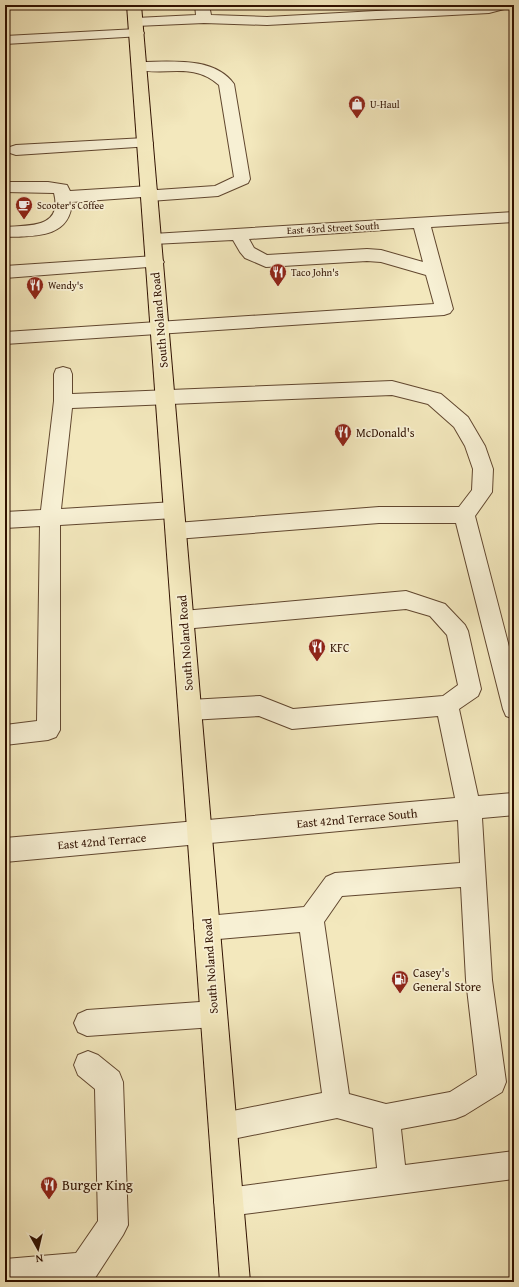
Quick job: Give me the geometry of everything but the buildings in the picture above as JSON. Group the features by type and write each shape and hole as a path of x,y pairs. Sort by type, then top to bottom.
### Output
{"main road":[{"name":"South Noland Road","path":"134,5 235,1282"}],"street":[{"path":"246,5 249,21"},
{"path":"5,40 136,28 203,12 249,21 383,10 446,8 489,9 503,5"},
{"path":"65,197 218,191 242,179 226,84 215,74 195,67 140,66"},
{"path":"16,150 145,143"},
{"path":"5,187 55,188 61,190 65,197 62,217 56,224 44,229 5,232"},
{"name":"East 43rd Street South","path":"153,239 514,218"},
{"path":"5,338 444,310 421,223"},
{"path":"239,234 247,252 254,257 266,261 367,255 381,256 434,271"},
{"path":"5,272 155,262"},
{"path":"5,735 48,730 50,518 63,401 63,374"},
{"path":"63,401 392,388 434,399 461,422 475,446 483,469 482,492 464,514"},
{"path":"5,520 174,510"},
{"path":"176,531 379,514 464,514"},
{"path":"464,514 514,709"},
{"path":"183,620 406,600 437,610 457,631 470,689 447,705 292,719 260,706 190,710"},
{"path":"223,1127 336,1104 386,1118 455,1105 492,1082 479,980 470,808 447,705"},
{"name":"East 42nd Terrace South","path":"200,832 514,804"},
{"name":"East 42nd Terrace","path":"5,850 200,832"},
{"path":"336,1104 311,919 336,885 473,874"},
{"path":"207,928 311,919"},
{"path":"87,1023 214,1014"},
{"path":"5,1274 84,1267 113,1225 109,1082 88,1065"},
{"path":"386,1118 393,1181"},
{"path":"228,1202 514,1165"}],"place":[{"name":"U-Haul","path":"357,119"},
{"name":"Scooter's Coffee","path":"24,220"},
{"name":"Taco John's","path":"278,287"},
{"name":"Wendy's","path":"35,300"},
{"name":"McDonald's","path":"343,447"},
{"name":"KFC","path":"317,662"},
{"name":"Casey's General Store","path":"400,994"},
{"name":"Burger King","path":"49,1200"}]}
